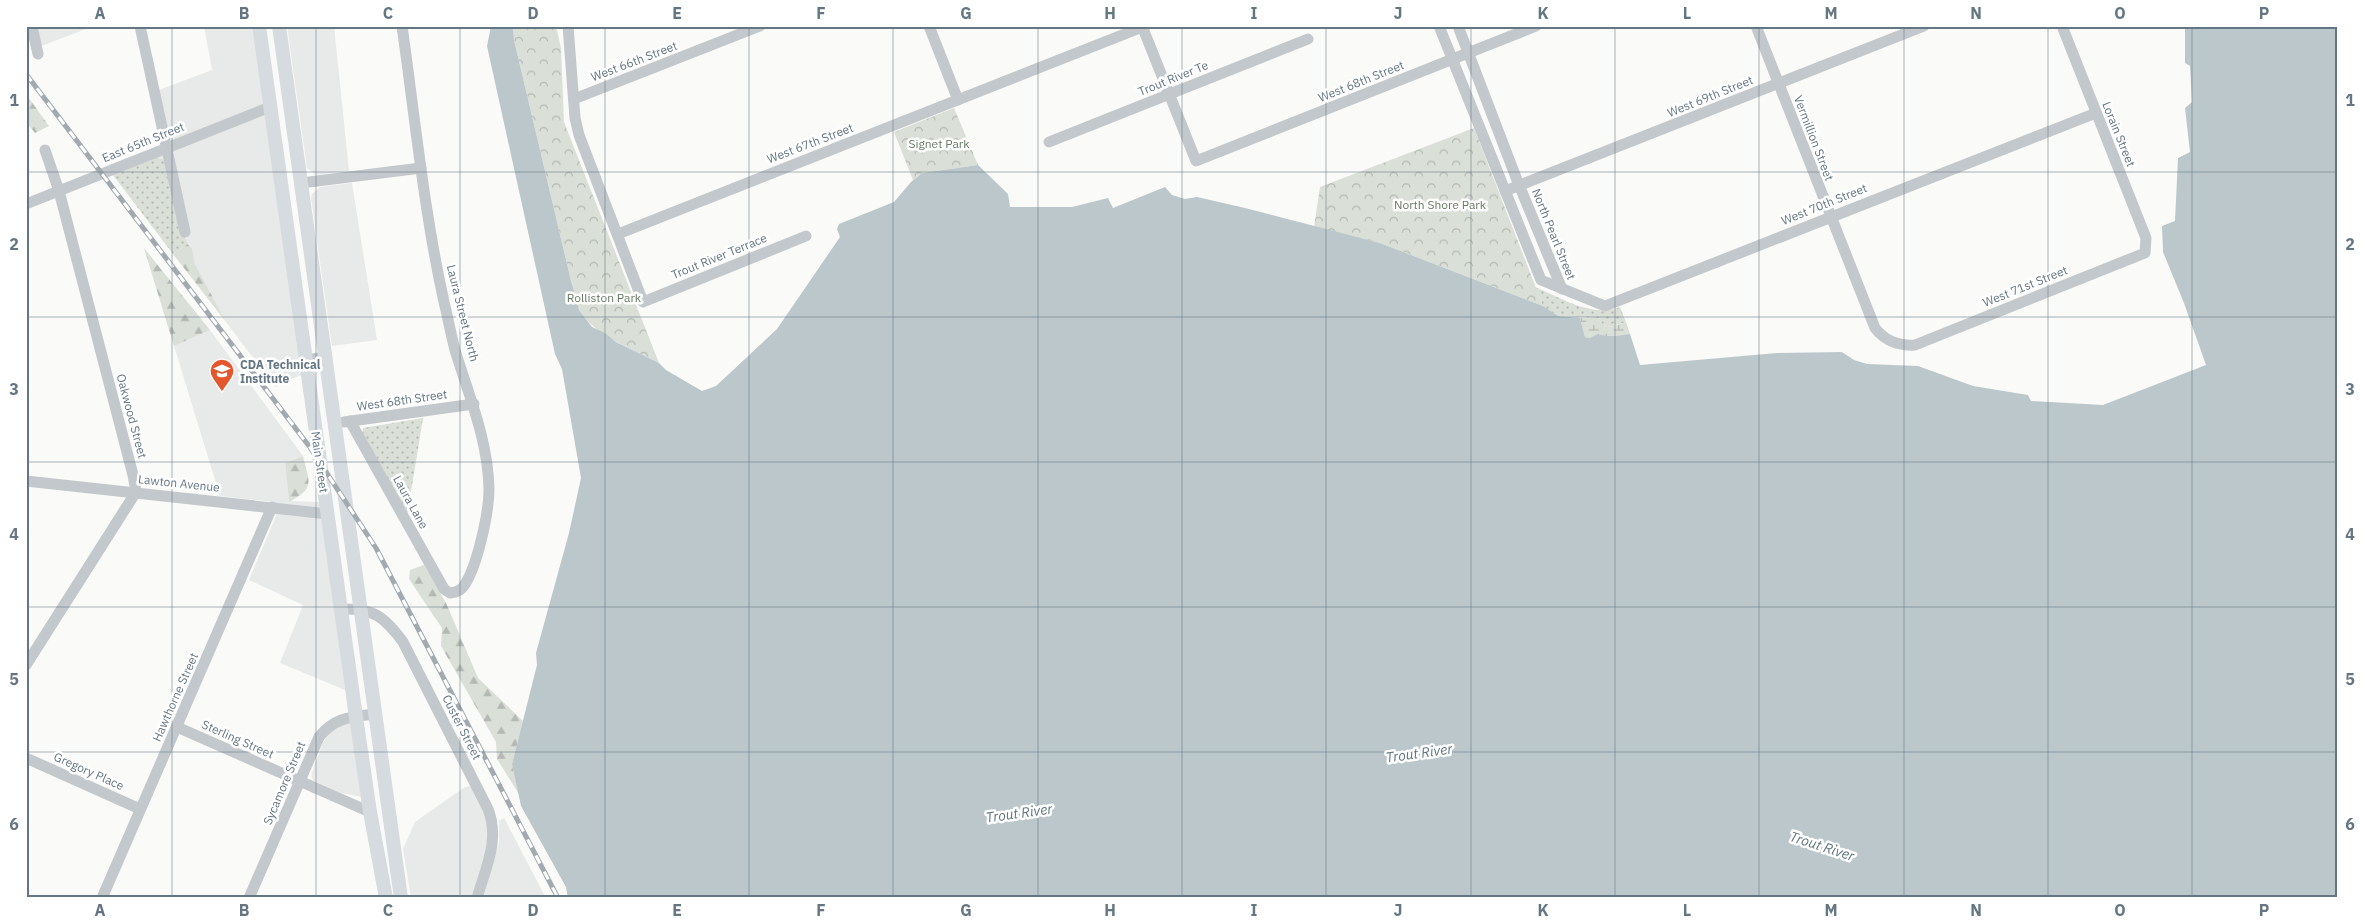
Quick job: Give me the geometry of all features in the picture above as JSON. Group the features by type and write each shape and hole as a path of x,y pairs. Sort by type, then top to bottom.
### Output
{"main road":[{"name":"Main Street","path":"259,26 356,717 370,812 386,898"},
{"name":"Main Street","path":"279,26 401,898"},
{"path":"270,107 280,117 290,178 309,239"}],"street":[{"path":"32,26 38,54"},
{"path":"140,26 185,232"},
{"name":"Laura Street North","path":"402,26 444,304 455,350 474,404 485,457 489,489 487,513 468,579 462,588 450,593"},
{"path":"568,26 575,118 579,134 618,234"},
{"name":"West 66th Street","path":"574,99 760,26"},
{"path":"929,26 958,100"},
{"path":"1143,26 1170,94"},
{"name":"West 67th Street","path":"618,234 1143,26"},
{"name":"North Pearl Street","path":"1440,26 1541,280 1562,289"},
{"name":"North Pearl Street","path":"1458,26 1519,186 1562,289"},
{"name":"West 68th Street","path":"1170,94 1196,161 1536,26"},
{"name":"Vermillion Street","path":"1756,26 1875,328 1882,337 1896,343 1915,345"},
{"name":"West 69th Street","path":"1505,191 1924,26"},
{"name":"Lorain Street","path":"2062,26 2146,238 2145,253"},
{"name":"Trout River Te","path":"1049,142 1308,39"},
{"name":"East 65th Street","path":"26,204 270,107"},
{"name":"West 70th Street","path":"1562,289 1605,306 2096,113"},
{"name":"Oakwood Street","path":"45,150 59,191 134,475 136,492"},
{"path":"301,183 422,168"},
{"name":"Trout River Terrace","path":"618,234 643,302 806,236"},
{"name":"West 71st Street","path":"1915,345 2145,253"},
{"path":"306,360 326,357"},
{"name":"West 68th Street","path":"335,424 474,404"},
{"name":"Laura Lane","path":"350,421 444,589 450,593"},
{"name":"Lawton Avenue","path":"26,481 328,514"},
{"path":"26,665 136,492"},
{"name":"Hawthorne Street","path":"102,898 272,507"},
{"path":"341,609 361,608"},
{"name":"Custer Street","path":"361,608 386,621 403,642 488,809 494,825 494,838 477,898"},
{"name":"Sycamore Street","path":"249,898 319,737 328,726 338,721 375,714"},
{"name":"Sterling Street","path":"177,727 370,812"},
{"name":"Gregory Place","path":"26,758 140,809"}],"shaded area":[{"path":"26,26 86,26 86,29 31,50"},
{"path":"204,26 252,26 301,375 275,387 226,322 195,264 192,248 184,238 156,158 171,141 159,90 212,70"},
{"path":"287,26 334,26 349,171 316,175 307,168"},
{"path":"352,183 377,340 332,346 311,198 312,194 320,187"},
{"path":"210,330 303,456 285,463 289,501 320,502 345,690 280,663 303,605 249,580 276,516 273,502 220,496 174,346"},
{"path":"350,721 361,797 338,792 314,781 311,776 323,742 331,732"},
{"path":"470,786 475,789 489,821 487,848 472,898 411,898 403,849 415,822 465,787"},
{"path":"504,818 546,898 482,898 499,842 499,821"}],"green space":[{"name":"Rolliston Park","path":"513,26 556,26 561,48 564,122 659,363 604,334 586,319 578,307 514,40"},
{"path":"26,94 49,126 35,133 26,122"},
{"name":"Signet Park","path":"954,108 978,165 922,173 913,180 894,132"},
{"name":"North Shore Park","path":"1474,128 1543,306 1380,243 1314,227 1320,187"},
{"path":"156,158 165,160 180,227 188,244 173,254 113,175"},
{"path":"188,244 192,248 195,264 226,322 173,254"},
{"path":"144,248 210,330 174,346"},
{"path":"1535,287 1587,308 1609,310 1620,307 1626,322 1607,326 1598,318 1557,316 1543,306"},
{"path":"1580,318 1598,318 1607,326 1626,322 1630,334 1585,337"},
{"path":"423,418 407,516 362,436 363,428"},
{"path":"303,456 308,478 307,488 298,497 289,502 285,463"},
{"path":"424,565 446,603 478,678 523,721 512,764 519,794 497,759 496,742 441,646 442,628 409,579 410,570"}],"water":[{"name":"Trout River","path":"491,26 513,26 514,40 579,310 592,327 605,333 616,342 659,363 666,370 702,391 716,386 777,329 840,237 837,229 839,224 894,202 911,182 922,173 978,165 1008,194 1010,207 1072,207 1108,198 1113,208 1165,187 1172,195 1185,199 1197,197 1380,243 1543,306 1558,316 1580,318 1585,337 1590,338 1598,334 1610,336 1630,334 1640,365 1777,353 1842,352 1854,360 1867,364 1918,366 1973,386 2028,395 2031,401 2103,405 2206,365 2163,252 2162,226 2175,221 2178,158 2190,152 2185,108 2192,102 2190,66 2185,63 2185,26 2338,26 2338,898 568,898 566,887 521,806 512,764 537,665 536,653 569,533 581,478 562,369 555,354 487,46"}],"railway":[{"path":"26,74 309,446 376,548 558,898"}],"place":[{"name":"CDA Technical Institute","path":"222,392"}]}
